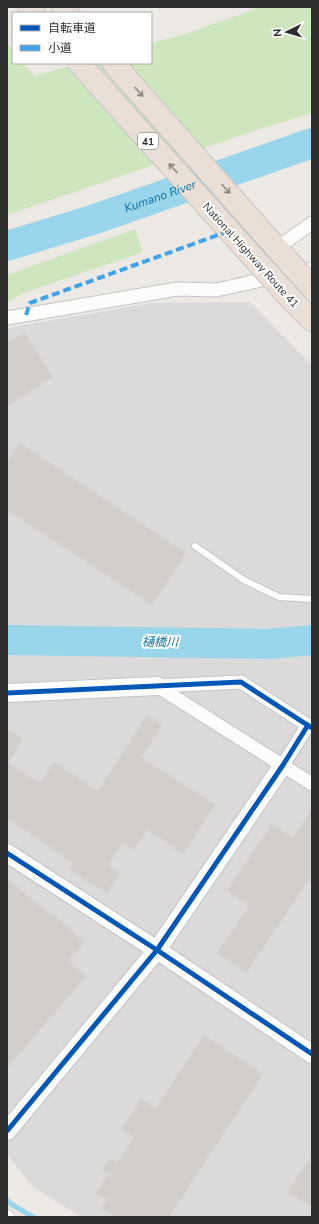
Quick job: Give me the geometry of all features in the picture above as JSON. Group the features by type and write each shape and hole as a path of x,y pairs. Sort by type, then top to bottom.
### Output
{"highway":[{"name":"National Highway Route 41","path":"80,64 217,218 312,320"},
{"name":"41","path":"114,64 312,287"}],"street":[{"path":"282,254 312,223"},
{"path":"7,318 177,289 216,290 312,268"},
{"path":"7,693 241,682 310,727 157,950 7,1131"},
{"path":"157,686 312,784"},
{"path":"7,853 157,950 312,1054"}],"lane":[{"path":"195,546 244,580 278,597 312,599"}],"shaded area":[{"path":"250,302 312,365 312,1217 81,1217 32,1186 7,1154 7,328 152,303"}],"green space":[{"path":"261,7 312,7 312,113 260,129 7,215 7,43 12,50 12,64 24,64 34,76 76,64 152,64 152,43 185,34"},
{"path":"135,229 143,252 21,294 7,302 7,275"}],"building":[{"path":"24,332 53,377 7,406 7,343"},
{"path":"20,443 186,553 152,605 7,510 7,462"},
{"path":"147,715 162,725 141,757 215,805 183,854 147,830 134,850 123,843 108,865 120,873 107,894 69,869 73,863 7,818 7,729 23,739 8,763 40,783 54,762 98,791"},
{"path":"312,809 312,875 246,973 217,953 249,906 227,891 272,824 293,838"},
{"path":"7,878 85,942 68,961 86,976 7,1068"},
{"path":"204,1035 263,1074 169,1217 114,1217 101,1208 107,1200 96,1193 108,1174 102,1170 110,1159 117,1163 134,1137 122,1129 141,1099 156,1108"},
{"path":"312,1155 312,1207 288,1192"}],"waterway":[{"name":"Kumano River","path":"7,246 95,219 312,143"},
{"name":"樋橋川","path":"7,640 268,644 312,640"},
{"path":"7,1200 33,1217"}],"marked path":[{"path":"26,315 30,303 229,231"}],"cycle path":[{"path":"7,693 241,682 312,728"},
{"path":"7,1131 157,950 283,765 308,725"},
{"path":"7,853 157,950 312,1054"}]}
